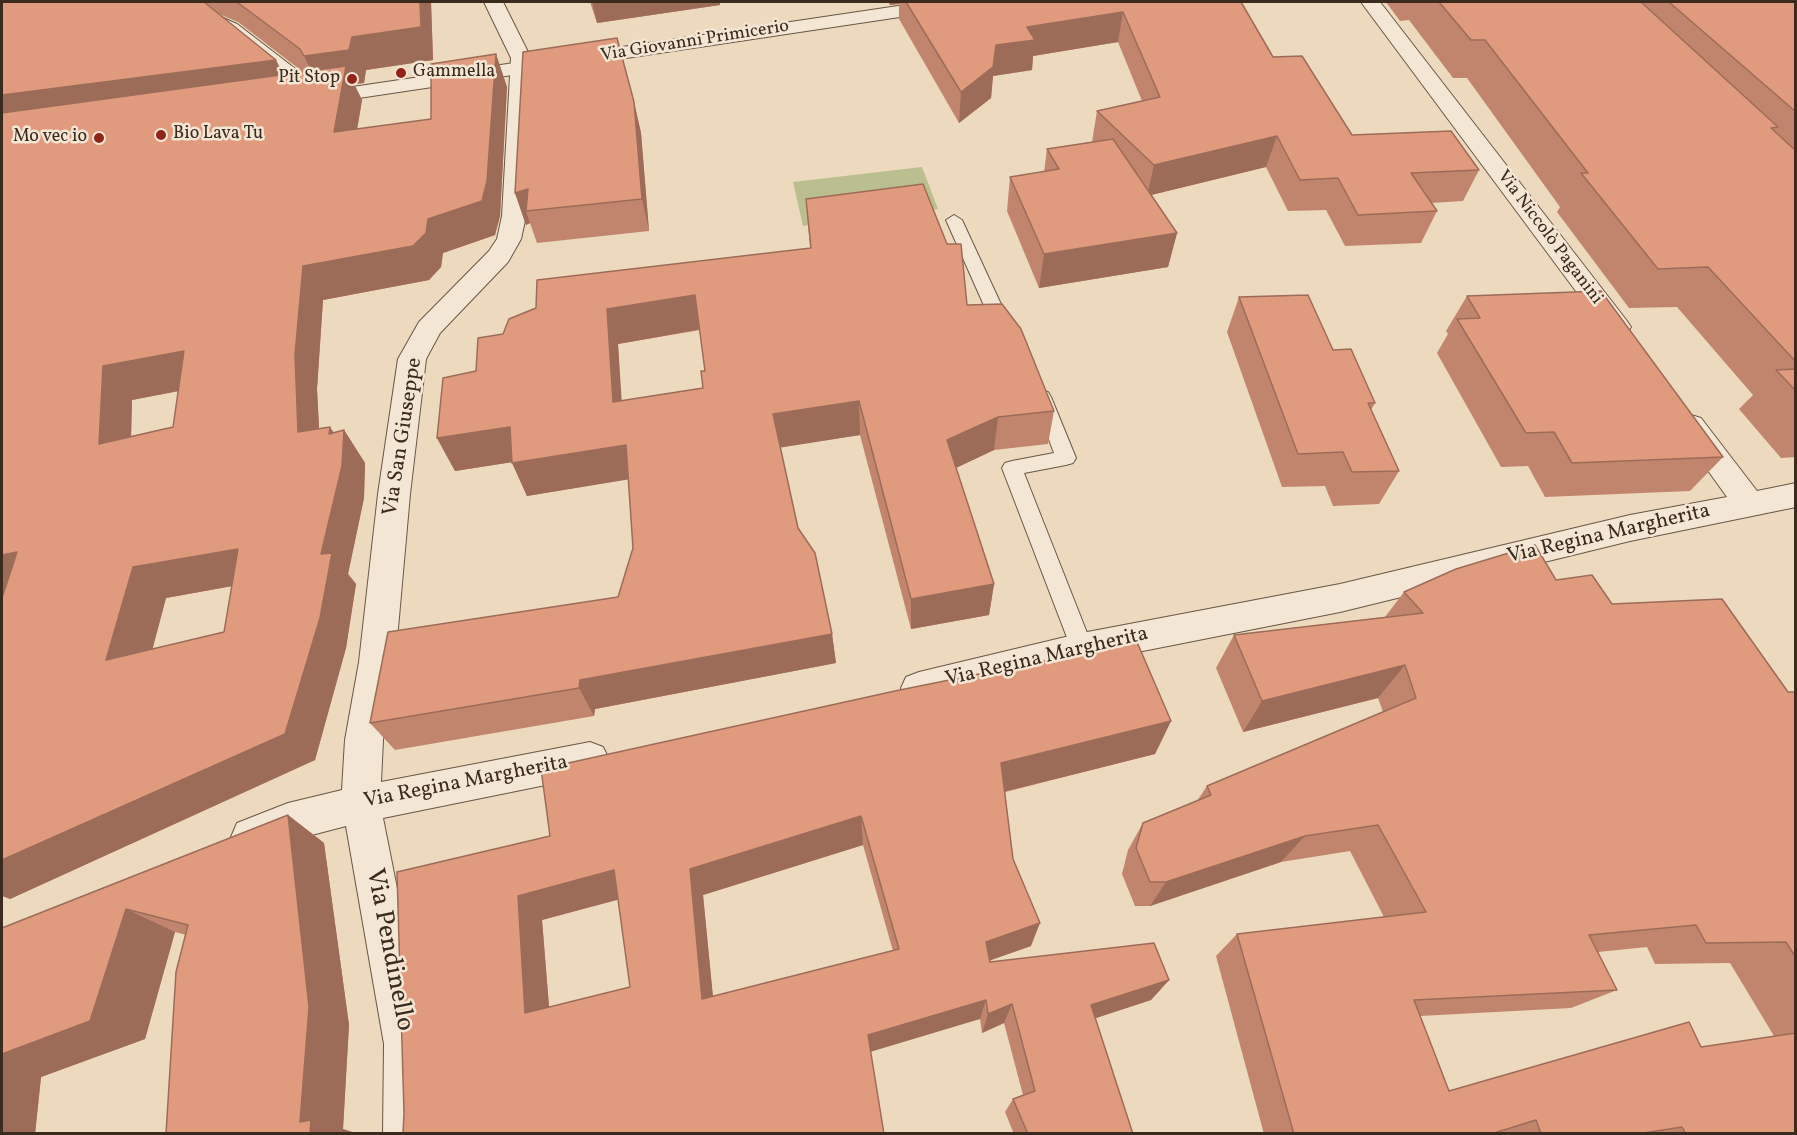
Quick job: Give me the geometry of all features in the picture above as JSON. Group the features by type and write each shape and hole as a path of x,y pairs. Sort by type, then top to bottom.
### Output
{"street":[{"path":"172,2 230,28 307,89 304,100"},
{"name":"Via San Giuseppe","path":"361,804 364,740 377,662 394,494 412,359 429,328 499,256 509,239 515,207 521,58 494,2"},
{"name":"Via Giovanni Primicerio","path":"281,103 960,2"},
{"name":"Via Niccolò Paganini","path":"1370,2 1628,343"},
{"path":"1678,409 1750,504"},
{"name":"Via Regina Margherita","path":"886,696 1082,648 1340,598 1630,528 1796,495"},
{"name":"Via Regina Margherita","path":"223,848 288,822 361,804 624,753"},
{"name":"Via Pendinello","path":"361,804 406,1044 406,1134"}],"lane":[{"path":"954,220 1001,326 1014,343"},
{"path":"1036,382 1066,459 1012,468 1082,648"}],"green space":[{"path":"922,167 938,209 803,226 793,182"}],"building":[{"path":"2,2 204,2 276,60 2,95"},
{"path":"237,2 420,2 421,27 352,37 349,50 304,56 300,49"},
{"path":"906,2 1241,2 1273,57 1302,56 1352,135 1451,131 1479,170 1411,173 1437,211 1358,215 1338,178 1300,180 1277,136 1154,165 1097,111 1160,97 1123,12 1027,27 1035,40 996,45 993,67 961,92"},
{"path":"1439,2 1641,2 1778,127 1771,128 1796,151 1796,362 1708,267 1658,269 1581,173 1588,173 1485,40 1471,40"},
{"path":"1669,2 1796,2 1796,112"},
{"path":"617,38 634,102 642,199 526,211 528,189 515,193 523,52"},
{"path":"496,54 487,181 482,201 428,219 426,233 413,246 303,266 295,355 298,432 330,427 329,434 344,430 342,466 321,554 332,553 320,618 285,734 2,860 2,598 17,552 2,555 2,113 346,66 334,132 431,119 431,64","holes":["184,351 173,427 99,444 103,366","238,549 224,632 106,660 133,567"]},
{"path":"1113,139 1177,233 1044,254 1010,177 1059,169 1047,149"},
{"path":"923,184 947,244 961,244 967,305 1002,304 1021,329 1054,411 998,417 947,440 994,584 911,599 859,401 773,414 798,528 815,553 832,634 580,680 579,688 370,723 388,632 618,597 633,548 626,445 512,463 510,427 437,438 443,378 476,371 478,338 503,334 509,319 536,308 537,280 811,248 806,199","holes":["695,295 705,371 701,371 703,388 613,402 607,309"]},
{"path":"1601,291 1723,457 1572,463 1554,432 1526,433 1457,319 1480,318 1467,296"},
{"path":"1308,295 1333,350 1351,349 1375,403 1368,403 1399,471 1352,472 1343,452 1298,454 1239,297"},
{"path":"1796,369 1796,391 1776,370"},
{"path":"1535,545 1556,580 1592,575 1612,604 1722,599 1788,692 1796,692 1796,958 1786,942 1706,943 1696,925 1589,935 1617,990 1414,1000 1449,1091 1689,1022 1701,1047 1796,1033 1796,1134 1686,1134 1682,1127 1637,1134 1541,1134 1536,1120 1491,1134 1294,1134 1237,934 1426,912 1378,825 1305,836 1166,882 1150,882 1136,848 1143,823 1211,795 1207,786 1416,698 1405,665 1262,701 1234,635 1423,613 1404,592 1456,569"},
{"path":"1137,642 1171,721 1001,763 1013,859 1040,923 986,942 990,962 1154,943 1169,980 1091,1005 1133,1134 1028,1134 1013,1099 1035,1091 1012,1004 988,1014 986,1000 868,1035 884,1134 403,1134 397,872 550,836 541,769 895,691","holes":["861,816 899,949 702,999 690,869","614,870 630,987 525,1013 518,896"]},
{"path":"288,815 309,1007 300,1122 311,1120 310,1134 166,1134 176,972 188,925 126,909 90,1021 2,1054 2,928"}],"place":[{"name":"Gammella","path":"401,73"},
{"name":"Pit Stop","path":"352,79"},
{"name":"Bio Lava Tu","path":"161,135"},
{"name":"Mo vec io","path":"99,138"}]}
